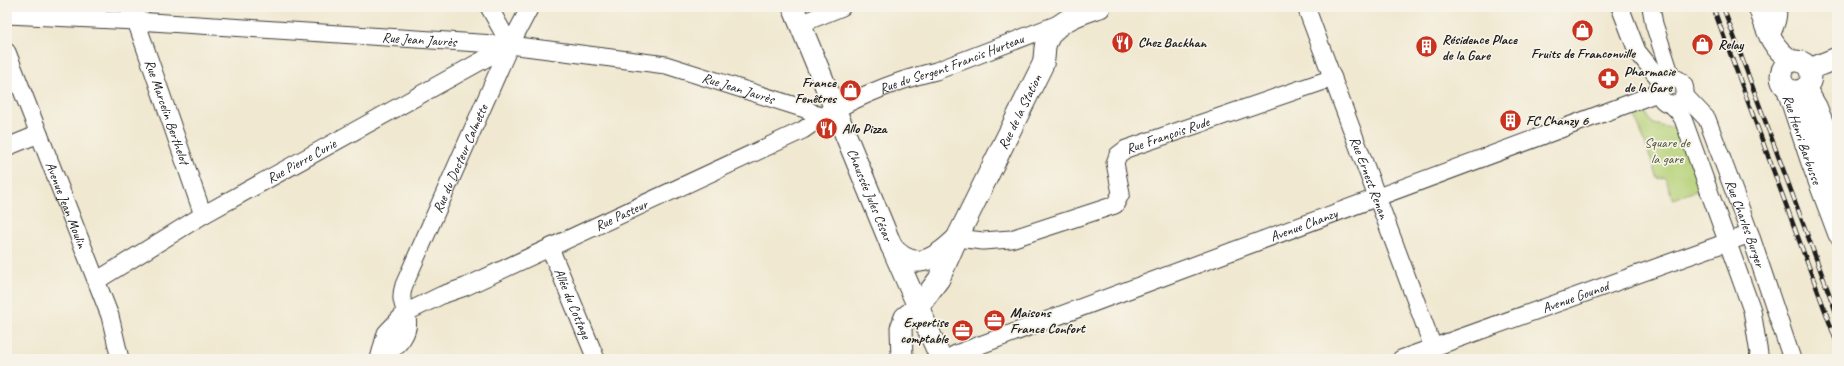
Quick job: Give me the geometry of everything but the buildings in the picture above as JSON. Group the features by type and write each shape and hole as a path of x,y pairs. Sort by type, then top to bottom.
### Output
{"street":[{"path":"489,7 510,44"},
{"name":"Rue du Docteur Calmette","path":"405,312 401,298 404,285 510,44 530,7"},
{"path":"796,16 842,7"},
{"name":"Rue de la Station","path":"902,359 902,322 905,316 918,307 939,279 957,238 1043,64 1049,36 1056,28 1069,19 1100,7"},
{"name":"Rue Ernest Renan","path":"1306,7 1433,347"},
{"path":"1620,7 1637,51 1664,83"},
{"path":"1651,7 1654,24 1669,70 1664,83 1663,100 1678,100 1685,88 1681,82 1677,79 1664,83"},
{"path":"1759,7 1775,48 1800,79 1818,106 1837,154"},
{"path":"1770,38 1776,22 1778,11 1776,7"},
{"name":"Rue Jean Jaurès","path":"7,15 136,14 510,44 666,65 808,110 814,114 829,114"},
{"name":"Rue Marcelin Berthelot","path":"136,14 203,215"},
{"name":"Chaussée Jules César","path":"796,16 829,114 891,245 941,359"},
{"name":"Rue du Sergent Francis Hurteau","path":"829,114 849,102 918,75 936,70 1052,27 1069,19"},
{"name":"Rue Pierre Curie","path":"96,282 203,215 510,44"},
{"name":"Avenue Jean Moulin","path":"7,52 110,316 120,359"},
{"path":"1800,79 1837,58"},
{"name":"Rue François Rude","path":"957,238 983,241 1011,239 1115,205 1121,193 1115,163 1118,155 1126,149 1333,78"},
{"path":"1800,79 1805,110 1837,195"},
{"name":"Rue Henri Barbusse","path":"1800,79 1787,94 1837,235"},
{"name":"Avenue Chanzy","path":"946,359 1652,95 1664,83"},
{"name":"Rue Charles Burger","path":"1678,100 1707,119 1750,234 1792,359"},
{"name":"Rue Charles Burger","path":"1678,100 1678,111 1683,119 1752,310 1759,354 1758,359"},
{"name":"Rue Pasteur","path":"382,359 405,312 550,248 803,130 829,114"},
{"path":"7,148 39,134"},
{"name":"Avenue Gounod","path":"1401,359 1750,234"},
{"name":"Rue de la Station","path":"891,245 898,254 906,260 918,262 934,256 957,238"},
{"name":"Allée du Cottage","path":"550,248 596,359"},
{"name":"Rue Pasteur","path":"379,359 393,338"}],"green space":[{"name":"Square de la gare","path":"1644,110 1653,124 1666,127 1677,127 1701,189 1673,199 1665,177 1658,179 1634,113"}],"railway":[{"path":"1713,7 1837,343"},
{"path":"1723,7 1837,315"}],"place":[{"name":"Fruits de Franconville","path":"1583,31"},
{"name":"Chez Backhan","path":"1123,42"},
{"name":"Relay","path":"1703,44"},
{"name":"Résidence Place de la Gare","path":"1427,47"},
{"name":"Pharmacie de la Gare","path":"1608,79"},
{"name":"France Fenêtres","path":"851,90"},
{"name":"FC Chanzy 6","path":"1510,120"},
{"name":"Allo Pizza","path":"827,128"},
{"name":"Maisons France Confort","path":"994,320"},
{"name":"Expertise comptable","path":"963,330"}]}
